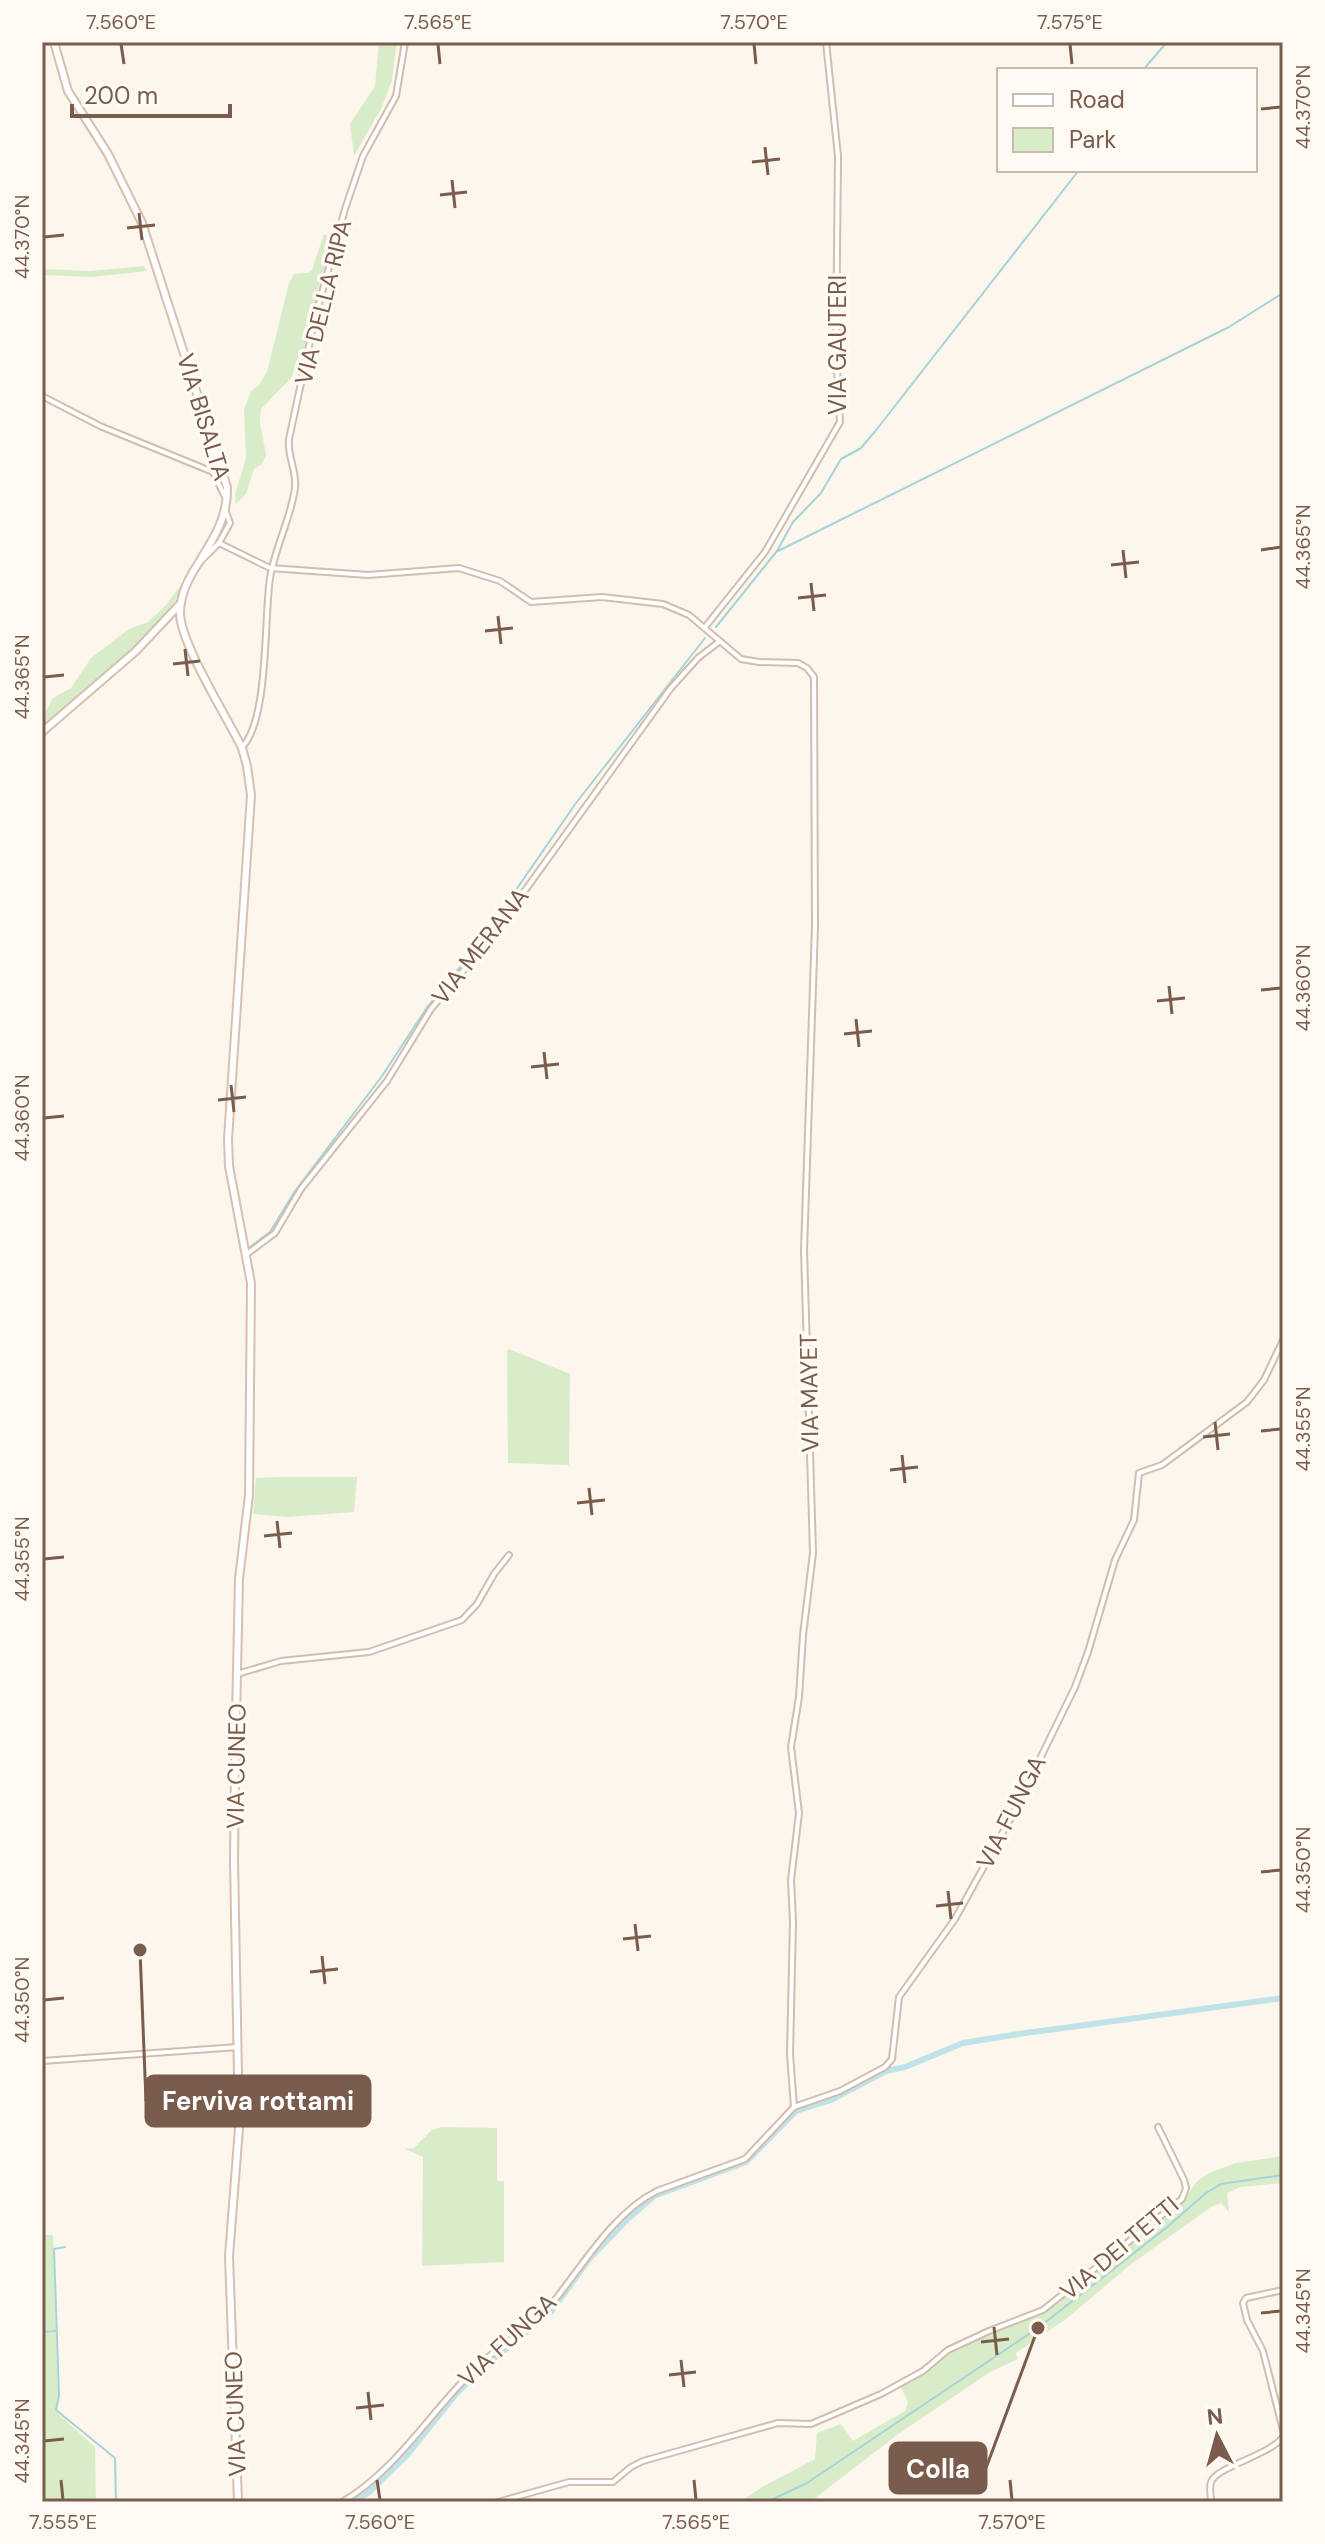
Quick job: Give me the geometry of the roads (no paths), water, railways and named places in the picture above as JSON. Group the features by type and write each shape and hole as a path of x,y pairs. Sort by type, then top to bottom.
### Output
{"street":[{"name":"VIA BISALTA","path":"54,42 68,91 108,154 142,223 224,478 226,512 187,582 181,603"},
{"name":"VIA DELLA RIPA","path":"242,748 250,735 261,695 270,575 296,481 289,439 315,318 363,156 399,86 405,42"},
{"name":"VIA GAUTERI","path":"706,626 765,552 840,422 836,351 838,156 826,42"},
{"path":"42,396 100,426 213,472"},
{"path":"210,439 213,472 227,500"},
{"path":"199,563 219,543 230,523 226,512"},
{"path":"219,543 273,568 368,575 459,568 500,581 531,602 602,597 649,601 680,610 706,626 720,641"},
{"path":"42,732 136,651 181,603"},
{"path":"181,603 181,621 187,641 242,748"},
{"name":"VIA MAYET","path":"720,641 741,659 798,663 814,677 815,927 804,1250 813,1553 791,1747 799,1813 791,1880 790,2054 794,2107"},
{"name":"VIA MERANA","path":"247,1254 275,1233 301,1189 387,1081 431,1009 490,939 671,688 698,658 720,641"},
{"name":"VIA CUNEO","path":"238,2502 229,2256 239,2128 234,1861 239,1579 249,1495 251,1283 228,1153 251,795 242,748"},
{"name":"VIA FUNGA","path":"342,2502 384,2472 478,2365 546,2310 588,2254 644,2199 657,2191 745,2159 794,2107 840,2091 885,2067 892,2059 899,1997 955,1919 1014,1812 1075,1687 1115,1560 1134,1520 1139,1473 1162,1465 1247,1402 1264,1380 1283,1340"},
{"path":"237,1674 281,1661 369,1652 462,1620 477,1604 509,1555"},
{"path":"42,2061 238,2047"},
{"name":"VIA DEI TETTI","path":"498,2502 569,2482 613,2482 643,2461 778,2423 811,2424 907,2381 948,2350 970,2339 1035,2315 1182,2199 1186,2188 1184,2180 1158,2127"},
{"path":"1283,2290 1246,2298 1243,2303 1247,2320 1263,2351 1283,2430"},
{"path":"1211,2502 1210,2482 1216,2475 1259,2454 1283,2437"}],"waterway":[{"path":"1145,68 1167,42"},
{"path":"716,627 777,551 793,522 821,493 841,459 861,448 877,429 1077,172"},
{"path":"778,551 1229,327 1283,293"},
{"path":"250,1247 270,1232 295,1191 382,1076 426,1009 478,945 576,803 705,638"},
{"path":"1034,2032 1283,1998"},
{"path":"353,2502 368,2493 408,2454 456,2394 480,2370 550,2313 590,2258 654,2196 746,2162 796,2111 831,2100 886,2071 905,2067 963,2043 1031,2032"},
{"path":"767,2502 807,2483 1038,2328 1206,2193 1221,2184 1283,2175"},
{"path":"65,2247 54,2249 59,2396 56,2410 115,2458 116,2502"},
{"path":"42,2332 56,2331"}],"place":[{"name":"Ferviva rottami","path":"140,1950"},
{"name":"Colla","path":"1038,2328"}]}
